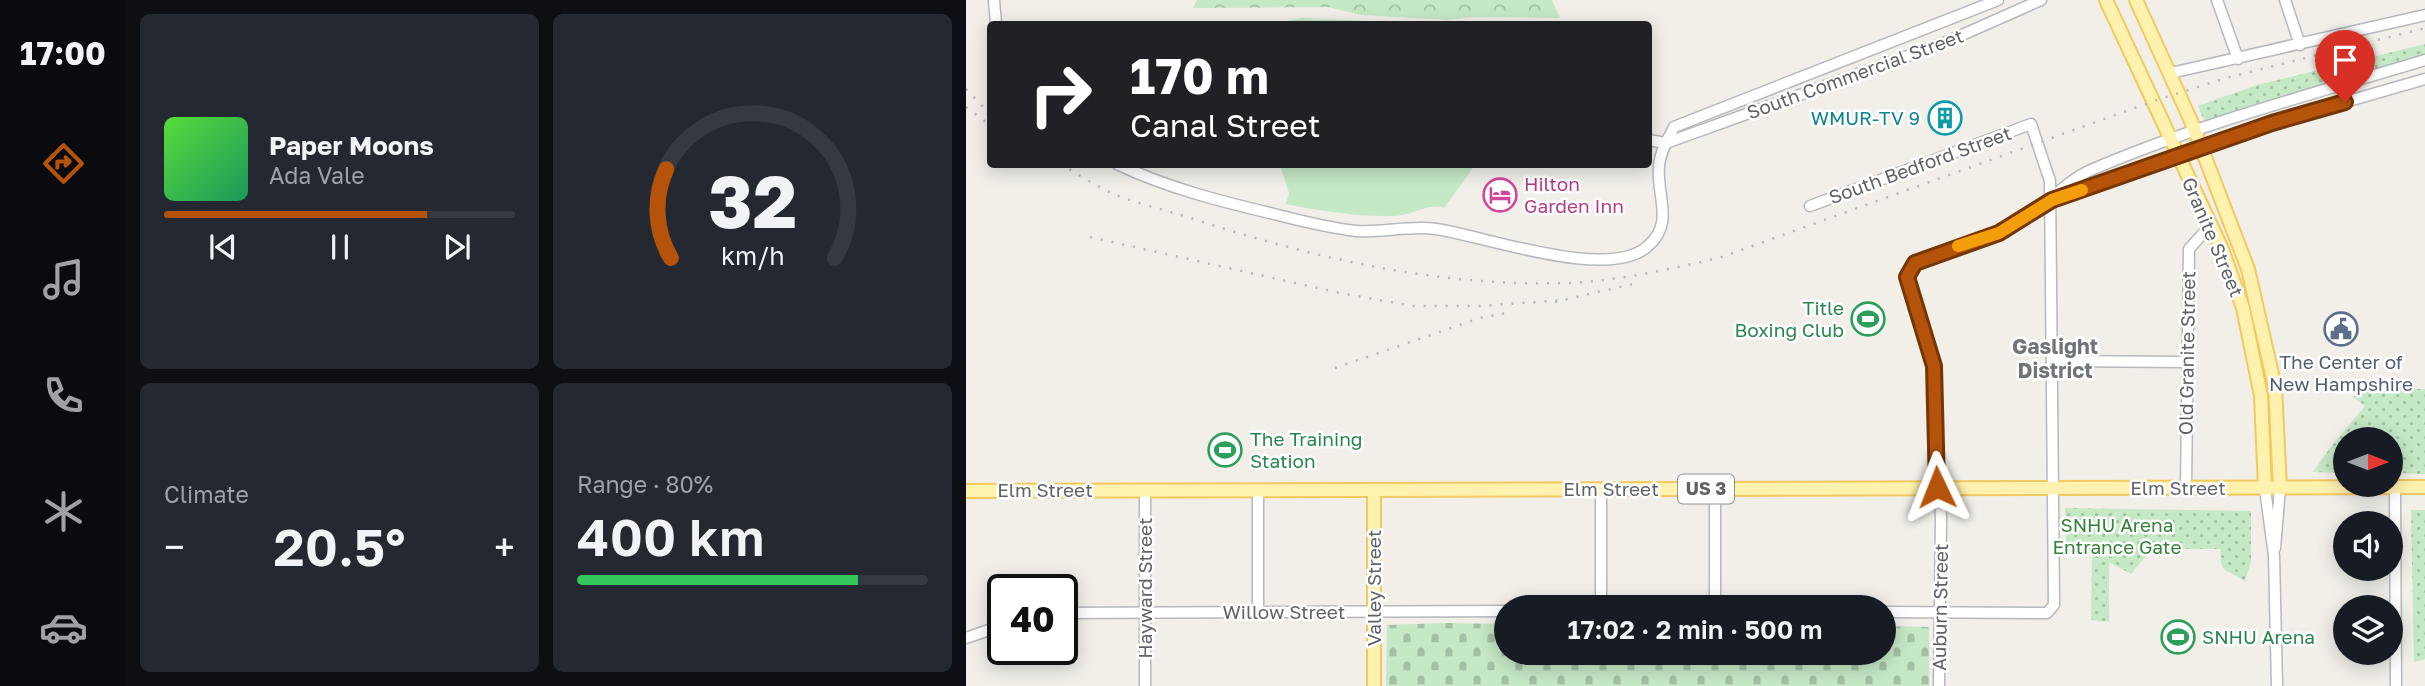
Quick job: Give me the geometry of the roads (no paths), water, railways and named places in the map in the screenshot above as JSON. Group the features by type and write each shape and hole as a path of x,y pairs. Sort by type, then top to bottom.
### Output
{"main road":[{"name":"Granite Street","path":"2106,0 2231,273 2250,335 2260,396 2265,489"},
{"name":"Granite Street","path":"2136,0 2171,73 2243,254 2261,315 2275,387 2280,488"},
{"name":"Elm Street","path":"2403,488 2425,487"},
{"name":"Elm Street","path":"966,491 2333,488"},
{"name":"Valley Street","path":"1374,490 1374,686"}],"street":[{"path":"994,0 996,21"},
{"name":"South Commercial Street","path":"1666,143 1674,127 1697,116 1998,0"},
{"name":"South Commercial Street","path":"1666,143 1954,39 2041,0"},
{"path":"2217,0 2238,59"},
{"path":"2285,0 2300,45"},
{"path":"2171,73 2425,15"},
{"path":"2052,200 2084,173 2171,139 2425,60"},
{"path":"2052,200 2272,123 2425,79"},
{"name":"South Bedford Street","path":"1810,206 2031,124 2050,181 2052,200"},
{"path":"1125,168 1157,183 1331,228 1382,232 1435,229 1556,256 1610,258 1639,252 1659,234 1664,214 1658,166 1666,143 1652,141"},
{"path":"1896,612 2052,610 2052,200"},
{"name":"Auburn Street","path":"1939,686 1941,519 1937,487 1934,366 1910,294 1908,272 1915,263 1928,257 2015,225 2052,200"},
{"name":"Old Granite Street","path":"2186,488 2189,249 2209,227"},
{"path":"2053,361 2186,362"},
{"path":"2274,556 2280,488"},
{"path":"1601,489 1601,595"},
{"path":"1715,489 1715,595"},
{"path":"2265,489 2274,556 2277,686"},
{"name":"Hayward Street","path":"1145,490 1145,686"},
{"path":"1258,490 1258,613"},
{"path":"2395,497 2396,686"},
{"name":"Willow Street","path":"1078,613 1494,611"},
{"path":"966,638 987,631"}],"railway":[{"path":"1067,168 1126,199 1287,247 1380,268 1520,283 1606,280 1719,258 2154,101 2226,78 2425,28"},
{"path":"966,89 987,111"},
{"path":"966,107 987,123"},
{"path":"1090,237 1340,293 1413,306 1480,306 1563,300"},
{"path":"1555,302 1637,283"},
{"path":"1335,368 1480,318 1511,312"}],"place":[{"name":"WMUR-TV 9","path":"1945,118"},
{"name":"Hilton Garden Inn","path":"1500,195"},
{"name":"Title Boxing Club","path":"1868,319"},
{"name":"The Center of New Hampshire","path":"2341,329"},
{"name":"The Training Station","path":"1225,450"},
{"name":"SNHU Arena","path":"2178,637"}],"district":[{"name":"Gaslight District","path":"2055,359"}],"park label":[{"name":"SNHU Arena Entrance Gate","path":"2117,536"}]}
